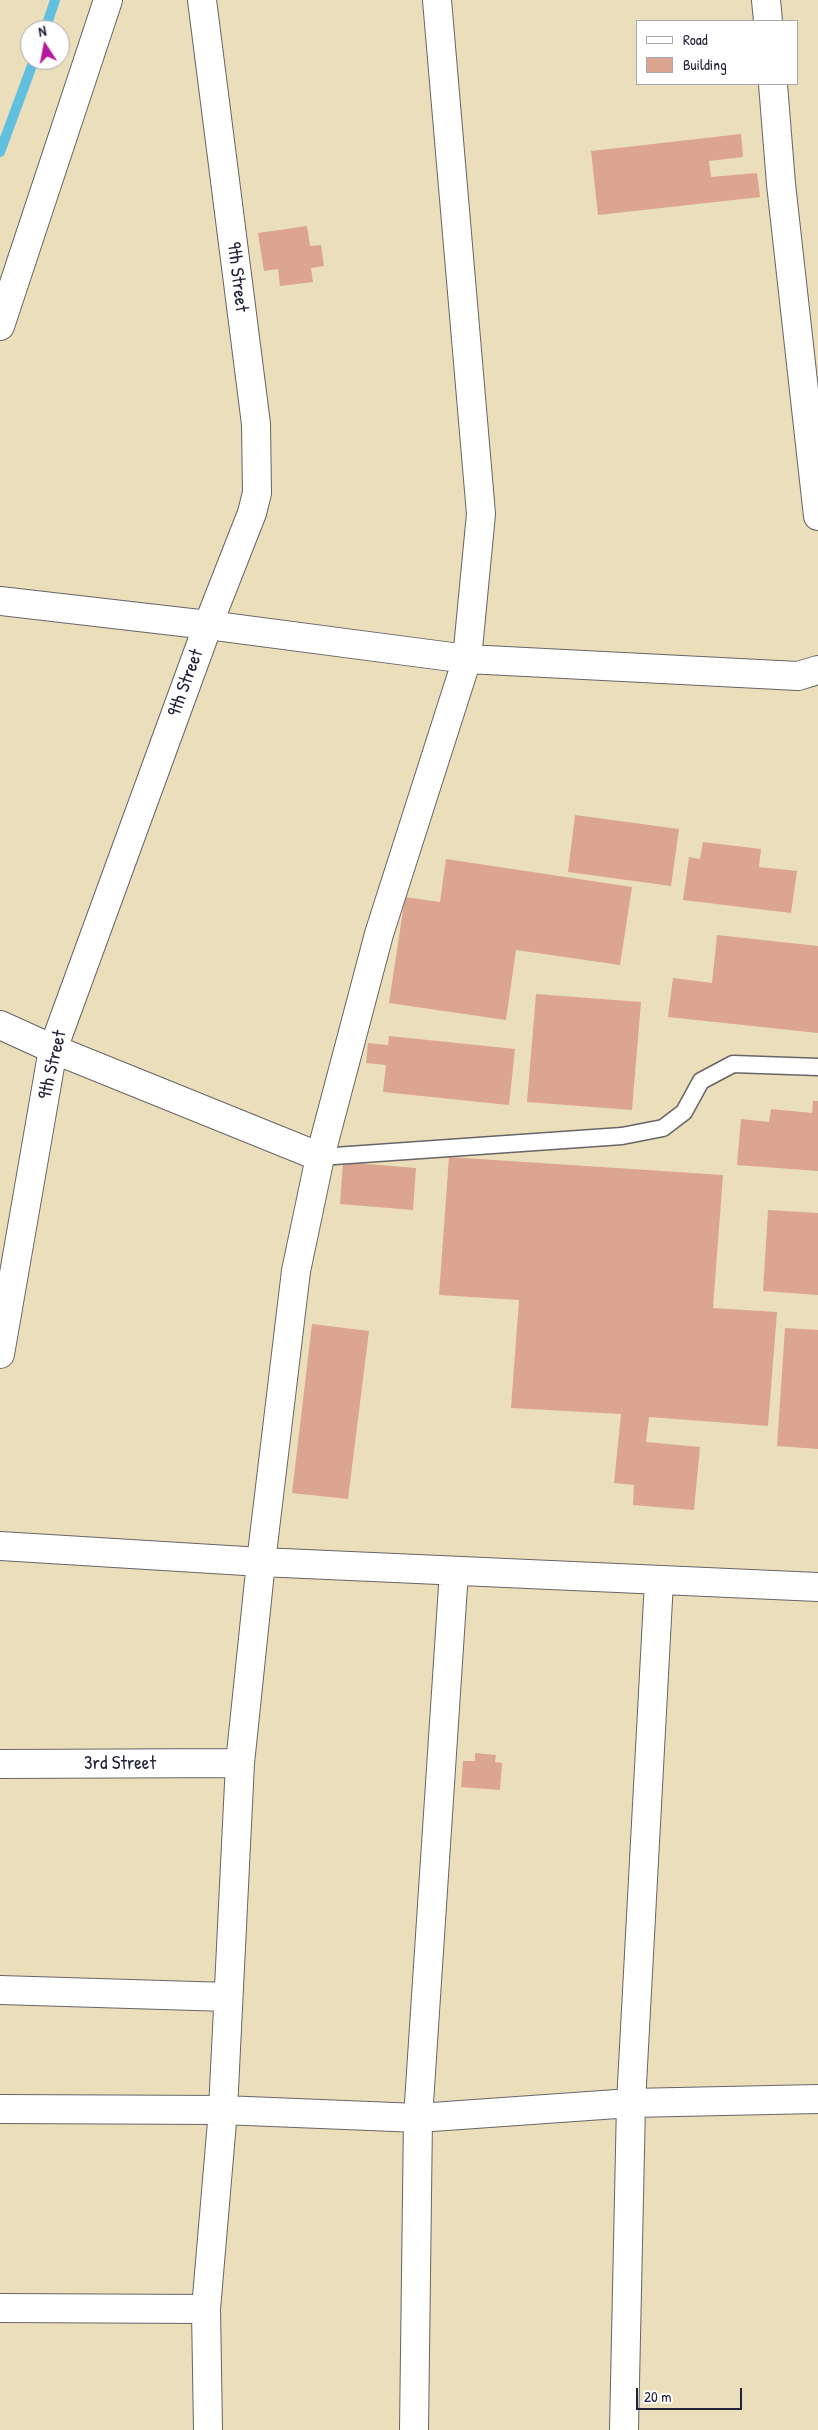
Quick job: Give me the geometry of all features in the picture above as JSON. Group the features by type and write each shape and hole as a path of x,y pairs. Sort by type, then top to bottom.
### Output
{"street":[{"path":"2,318 108,0"},
{"name":"9th Street","path":"0,1354 53,1049 208,625 252,514 257,493 256,424 202,0"},
{"path":"208,2430 206,2309 223,2110 240,1763 261,1562 296,1271 320,1157 379,934 467,659 481,514 437,0"},
{"path":"766,0 768,20"},
{"path":"773,85 781,184 818,516"},
{"path":"0,602 208,625 467,659 798,676 818,670"},
{"path":"0,1025 53,1049 320,1157"},
{"path":"0,1546 261,1562 818,1587"},
{"path":"414,2430 418,2118 454,1570"},
{"path":"624,2430 631,2103 659,1581"},
{"name":"3rd Street","path":"0,1764 240,1763"},
{"path":"0,1990 228,1998"},
{"path":"0,2109 223,2110 418,2118 631,2103 818,2099"},
{"path":"0,2308 206,2309"}],"lane":[{"path":"320,1157 622,1136 663,1128 684,1112 701,1081 732,1064 818,1068"}],"building":[{"path":"741,134 743,157 709,161 711,177 757,173 760,197 598,215 591,151"},
{"path":"307,226 310,246 321,245 324,266 311,268 313,282 280,286 278,269 264,271 258,233"},
{"path":"575,815 679,829 671,886 568,872"},
{"path":"703,842 761,849 759,867 797,871 791,913 683,900 689,857 700,859"},
{"path":"446,859 632,887 620,965 516,950 506,1020 389,1003 405,897 440,902"},
{"path":"717,935 818,946 818,1033 668,1017 673,978 712,983"},
{"path":"536,994 641,1002 632,1110 527,1102"},
{"path":"389,1036 515,1049 509,1105 383,1092 386,1065 366,1063 368,1043 388,1045"},
{"path":"813,1101 818,1101 818,1171 737,1165 741,1119 769,1122 771,1109 812,1113"},
{"path":"449,1157 723,1175 713,1308 777,1312 768,1426 649,1417 646,1442 700,1447 694,1510 633,1505 634,1485 614,1483 621,1414 511,1408 519,1300 439,1295"},
{"path":"343,1162 416,1168 413,1210 340,1204"},
{"path":"768,1210 818,1213 818,1295 763,1291"},
{"path":"312,1324 369,1331 348,1499 292,1493"},
{"path":"785,1328 818,1330 818,1449 777,1446"},
{"path":"475,1753 496,1755 495,1762 502,1763 500,1790 461,1787 463,1761 475,1761"}],"waterway":[{"path":"48,20 55,0"},
{"path":"0,152 30,70"}]}
